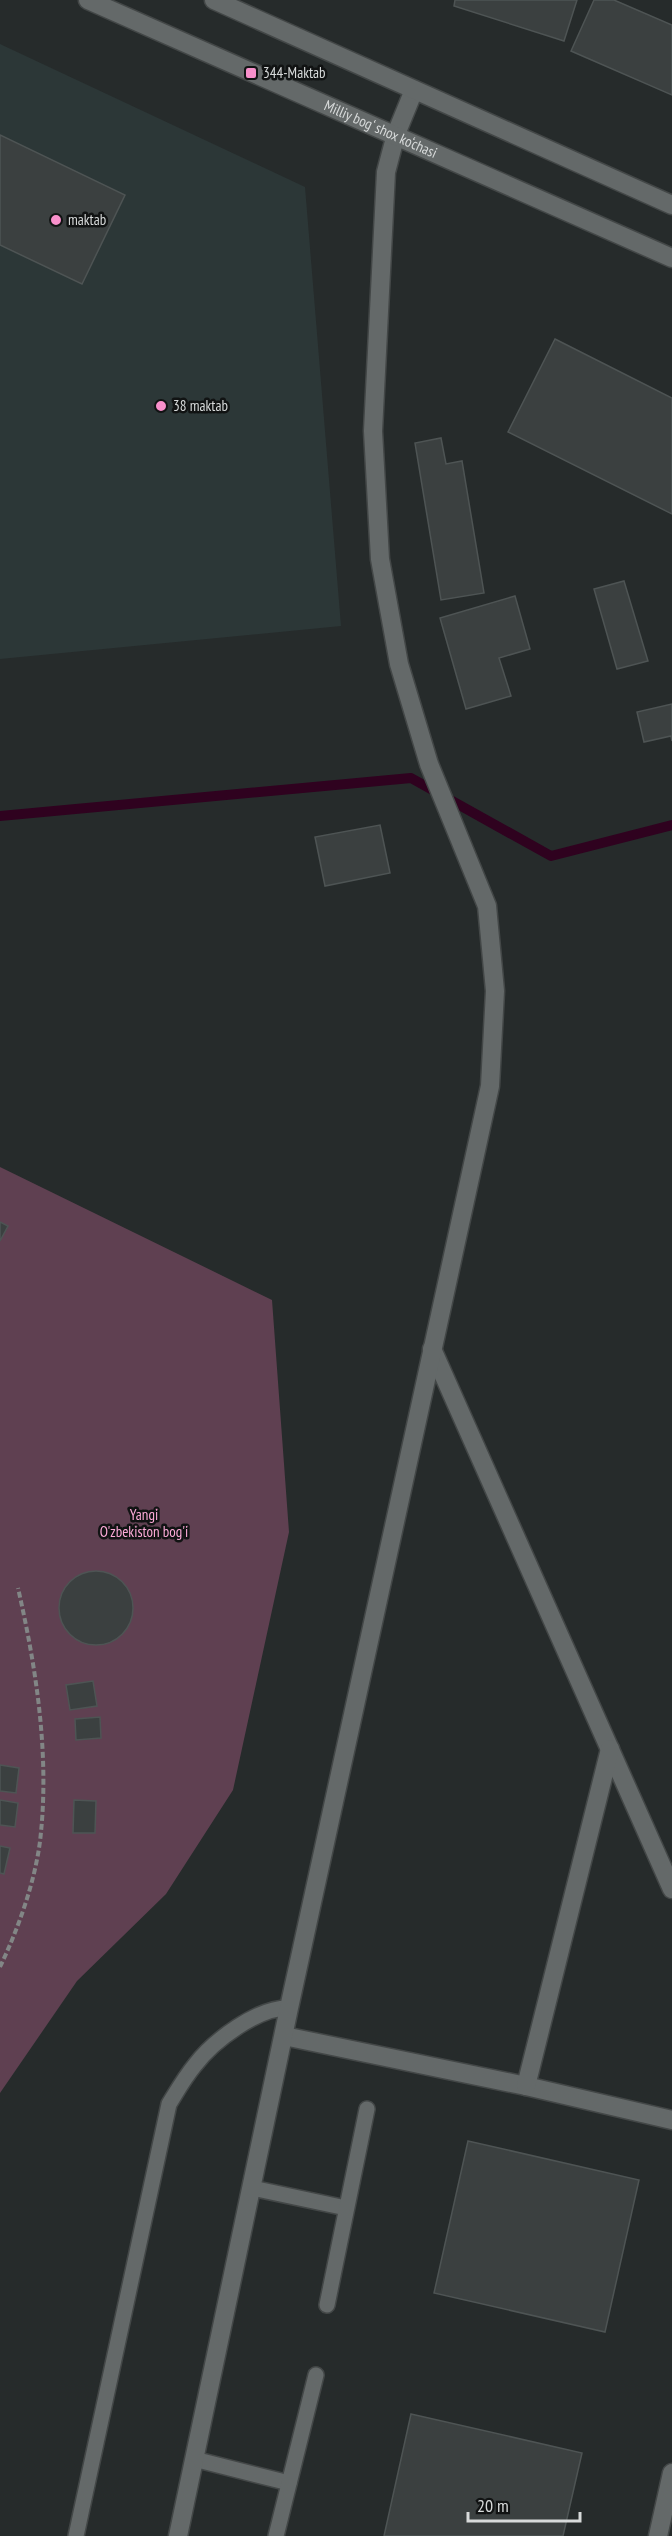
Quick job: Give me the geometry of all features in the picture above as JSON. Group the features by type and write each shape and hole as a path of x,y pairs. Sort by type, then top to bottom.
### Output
{"street":[{"name":"Milliy bog‘ shox ko‘chasi","path":"88,0 671,256"},
{"path":"214,0 672,205"},
{"path":"178,2536 289,2008 490,1086 495,991 487,906 429,764 399,664 380,560 373,431 386,172 396,134 414,90"},
{"path":"432,1349 672,1888"},
{"path":"526,2086 610,1749"},
{"path":"284,2036 526,2086 672,2120"},
{"path":"658,2536 667,2512 672,2473"}],"lane":[{"path":"75,2536 169,2104 196,2063 233,2031 276,2008 289,2008"},
{"path":"327,2305 367,2109"},
{"path":"252,2188 346,2208"},
{"path":"276,2536 316,2375"},
{"path":"194,2459 289,2483"}],"path":[{"path":"0,1967 20,1925 41,1833 41,1741 33,1653 18,1588"}],"shaded area":[{"name":"38 maktab","path":"0,44 305,187 341,626 0,659"}],"green space":[{"name":"Yangi O'zbekiston bog'i","path":"0,1167 272,1300 289,1532 233,1790 166,1894 77,1981 0,2093"}],"building":[{"path":"455,0 577,0 564,41 454,6"},
{"path":"594,0 614,0 672,25 672,95 571,51"},
{"name":"maktab","path":"0,135 125,195 82,284 0,245"},
{"path":"555,339 672,398 672,514 508,432"},
{"path":"441,438 446,464 462,461 484,593 441,600 415,443"},
{"path":"624,581 648,661 617,669 594,589"},
{"path":"515,596 530,649 499,658 511,696 466,709 440,618"},
{"path":"672,704 672,741 671,736 644,742 637,712"},
{"path":"380,825 390,873 325,886 315,837"},
{"path":"0,1222 8,1226 0,1241"},
{"path":"96,1571 110,1574 122,1582 130,1594 133,1608 130,1622 122,1634 110,1642 96,1645 82,1642 70,1634 62,1622 59,1608 62,1594 70,1582 82,1574"},
{"path":"93,1681 97,1706 70,1710 66,1685"},
{"path":"100,1717 101,1738 76,1740 75,1719"},
{"path":"0,1765 19,1768 16,1793 0,1791"},
{"path":"0,1800 18,1803 15,1827 0,1825"},
{"path":"74,1800 96,1801 95,1833 73,1833"},
{"path":"0,1846 10,1848 4,1874 0,1873"},
{"path":"468,2141 639,2180 605,2332 434,2293"},
{"path":"411,2414 582,2453 563,2536 384,2536"}],"waterway":[{"path":"0,816 411,778 551,856 672,825"}],"place":[{"name":"344-Maktab","path":"251,73"},
{"name":"maktab","path":"56,220"},
{"name":"38 maktab","path":"161,406"}]}
